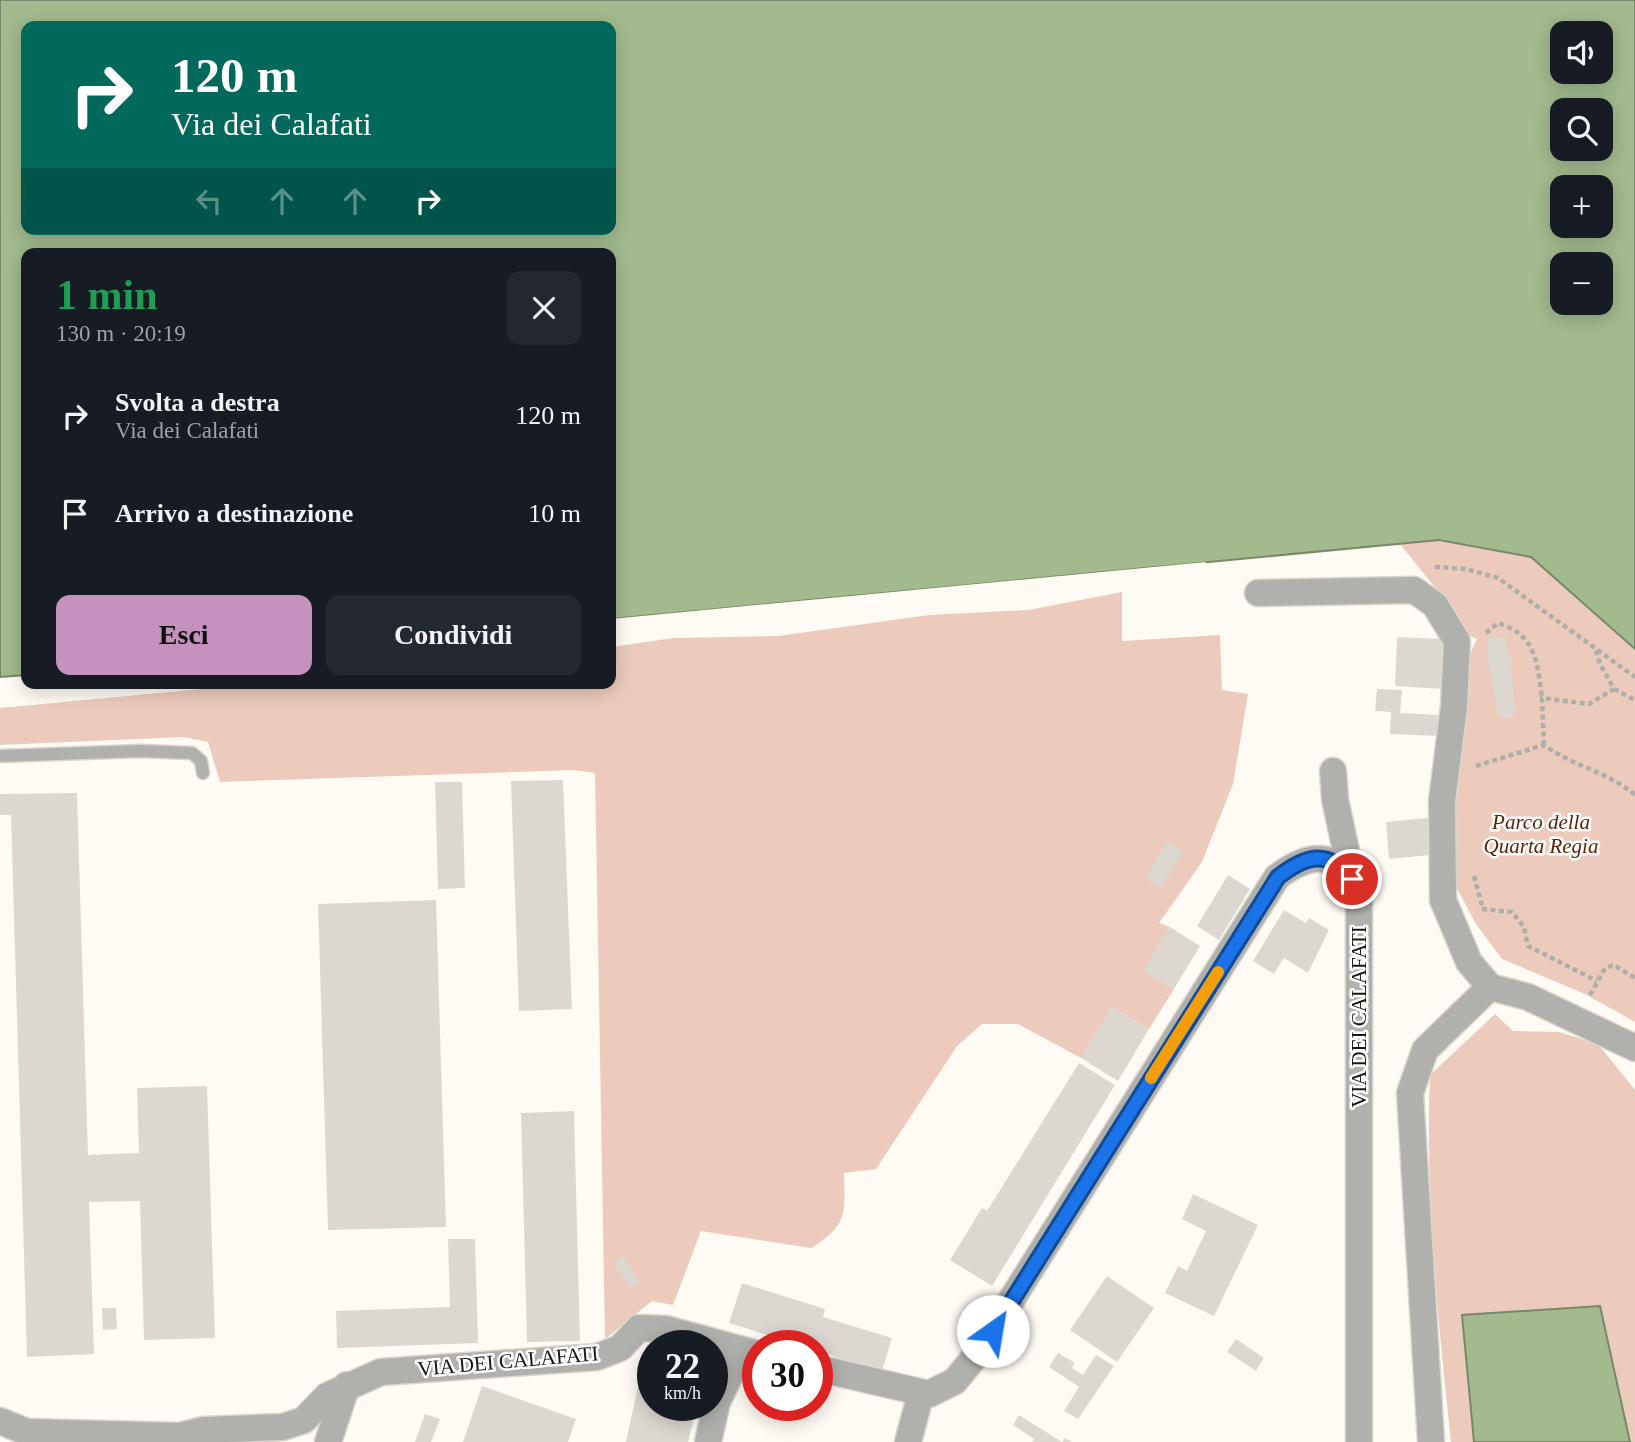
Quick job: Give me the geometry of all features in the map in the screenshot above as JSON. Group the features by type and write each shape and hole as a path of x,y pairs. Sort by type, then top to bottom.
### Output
{"street":[{"path":"1258,593 1414,590 1435,605 1457,641 1454,706 1442,801 1443,900 1469,962 1490,987 1528,996 1635,1048"},
{"name":"VIA DEI CALAFATI","path":"1334,771 1335,799 1352,879 1359,896 1359,1442"},
{"path":"833,1372 929,1394 954,1381 978,1353 1278,877 1297,862 1325,858 1343,868 1352,879"},
{"path":"1431,1442 1410,1093 1425,1050 1490,987"},
{"name":"VIA DEI CALAFATI","path":"0,1421 10,1428 27,1432 188,1439 203,1430 283,1427 304,1420 327,1396 381,1372 597,1357 620,1348 639,1328 666,1329 742,1350"},
{"name":"VIA DEI CALAFATI","path":"708,1442 717,1402 742,1364"},
{"path":"328,1442 347,1385"},
{"path":"908,1442 921,1393"}],"lane":[{"path":"0,756 140,751 192,753 201,761 203,773"}],"path":[{"path":"1414,590 1433,567 1466,569 1498,578 1635,677"},
{"path":"1480,643 1487,631 1498,623 1514,628 1531,644 1542,698 1544,746"},
{"path":"1595,647 1600,664 1614,689 1635,700"},
{"path":"1542,698 1589,704 1614,689"},
{"path":"1471,769 1480,763 1544,746 1564,760 1623,784 1635,794"},
{"path":"1473,872 1483,909"},
{"path":"1452,920 1483,909 1512,912 1524,927 1528,946 1597,981"},
{"path":"1576,1018 1605,968 1614,965 1635,978"}],"green space":[{"name":"Parco della Quarta Regia","path":"1439,540 1531,557 1635,649 1635,1022 1585,994 1502,959 1476,924 1455,885 1450,857 1468,658 1477,639 1464,633 1449,605 1400,544"},
{"path":"1122,592 1122,641 1220,635 1222,690 1248,694 1233,784 1202,862 1159,923 1170,927 1144,971 1174,989 1149,1029 1112,1007 1081,1058 1018,1024 982,1024 957,1046 876,1169 844,1173 842,1217 823,1240 811,1248 701,1231 673,1305 652,1301 605,1339 595,773 573,770 220,782 208,742 184,737 0,745 0,708 202,689 616,689 616,646 674,638 778,636 929,615 1028,610"},
{"path":"1495,1014 1513,1031 1559,1032 1598,1044 1635,1090 1635,1442 1630,1442 1600,1306 1462,1315 1474,1442 1451,1442 1431,1213 1430,1075"}],"shaded area":[{"path":"0,0 1635,0 1635,649 1531,557 1439,540 616,619 616,248 21,248 21,675 0,677"},
{"path":"1600,1306 1630,1442 1474,1442 1462,1315"}],"pier":[{"path":"1206,562 1204,566 616,622 616,619"}],"building":[{"path":"1397,637 1444,639 1442,689 1395,686"},
{"path":"1505,637 1508,653 1510,652 1515,710 1512,717 1505,719 1497,712 1488,638"},
{"path":"1377,689 1402,690 1400,713 1440,715 1439,736 1390,734 1391,712 1375,711"},
{"path":"563,780 572,1009 519,1011 511,781"},
{"path":"435,782 462,782 465,888 438,889"},
{"path":"77,793 88,1155 139,1153 137,1088 207,1086 215,1338 144,1340 140,1201 89,1202 94,1354 27,1357 11,815 0,815 0,794"},
{"path":"1428,818 1431,855 1389,859 1386,822"},
{"path":"1167,842 1183,852 1161,888 1145,878"},
{"path":"1228,875 1250,889 1219,940 1197,926"},
{"path":"436,900 446,1227 328,1230 318,904"},
{"path":"1284,910 1306,923 1309,918 1329,930 1308,973 1284,958 1274,974 1253,961"},
{"path":"1170,927 1200,946 1174,989 1143,971"},
{"path":"1112,1007 1149,1029 1118,1081 1081,1058"},
{"path":"1079,1063 1115,1085 992,1286 950,1260 982,1208 987,1211"},
{"path":"574,1111 580,1341 527,1342 521,1113"},
{"path":"1193,1194 1258,1225 1214,1316 1165,1293 1178,1266 1187,1271 1206,1231 1182,1219"},
{"path":"448,1239 475,1239 478,1343 337,1348 336,1311 450,1307"},
{"path":"623,1256 640,1282 630,1288 613,1262"},
{"path":"1107,1276 1154,1308 1117,1362 1070,1330"},
{"path":"742,1283 825,1309 823,1317 892,1338 882,1371 833,1356 833,1330 751,1330 729,1323"},
{"path":"102,1308 116,1308 117,1329 103,1330"},
{"path":"1236,1339 1264,1358 1256,1371 1227,1352"},
{"path":"1058,1353 1075,1363 1072,1368 1083,1375 1096,1355 1114,1366 1078,1419 1064,1411 1079,1387 1049,1367"},
{"path":"482,1386 576,1419 568,1442 463,1442"},
{"path":"637,1391 637,1421 693,1421 688,1442 626,1442"},
{"path":"425,1414 440,1419 431,1442 415,1442"},
{"path":"1019,1415 1062,1442 1032,1442 1034,1439 1013,1425"}],"slow traffic":[{"path":"1151,1078 1218,972"}],"route":[{"path":"993,1331 1278,877 1297,862 1325,858 1343,868 1352,879"}]}
